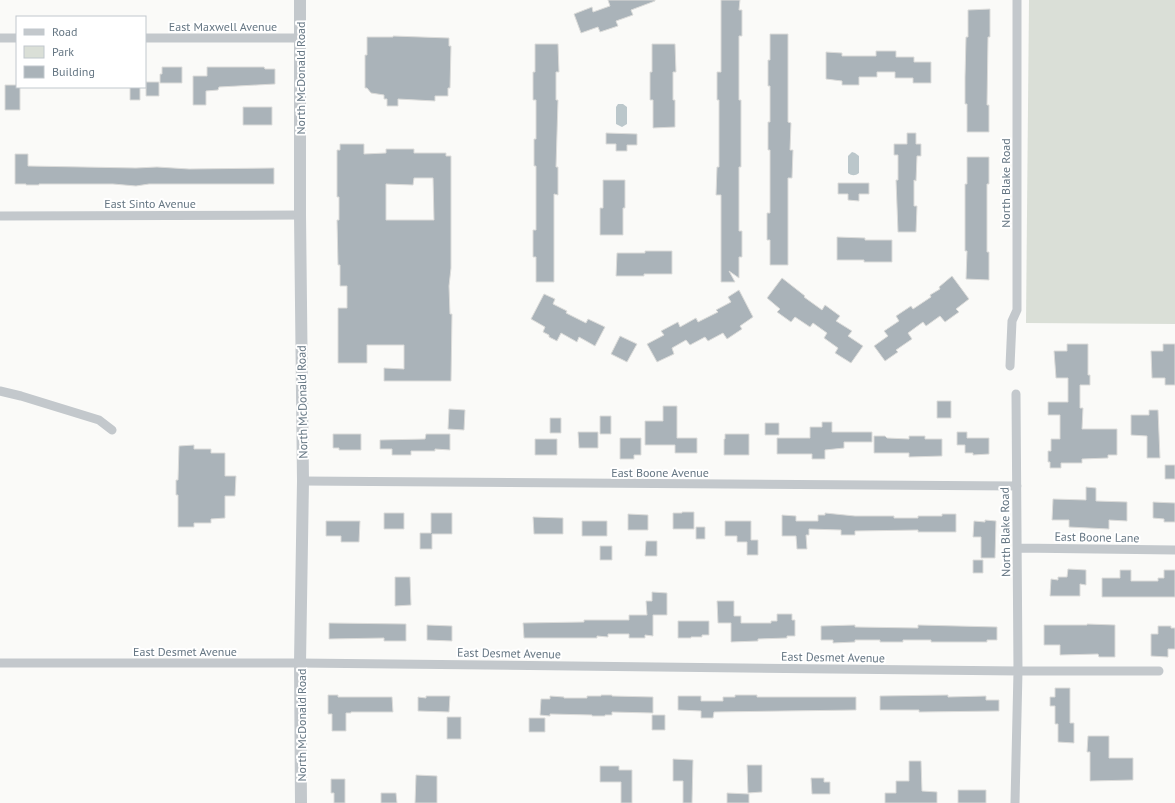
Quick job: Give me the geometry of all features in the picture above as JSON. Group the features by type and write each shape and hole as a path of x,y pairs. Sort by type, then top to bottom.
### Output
{"street":[{"name":"North McDonald Road","path":"300,0 300,215 303,481 300,663 301,803"},
{"name":"North Blake Road","path":"1010,366 1012,321 1017,310 1017,0"},
{"path":"0,38 16,38"},
{"name":"East Maxwell Avenue","path":"146,38 300,38"},
{"name":"East Sinto Avenue","path":"0,216 300,215"},
{"path":"0,392 21,396 99,420 112,430"},
{"name":"North Blake Road","path":"1015,803 1018,671 1016,394"},
{"name":"East Boone Avenue","path":"303,481 1017,486"},
{"name":"East Boone Lane","path":"1018,548 1175,550"},
{"name":"East Desmet Avenue","path":"0,663 300,663 1018,671"},
{"path":"1018,671 1159,671"}],"green space":[{"path":"1029,0 1175,0 1175,324 1026,323"}],"shaded area":[{"path":"618,104 623,104 627,107 627,124 622,127 616,124 616,107"},
{"path":"852,152 859,156 859,173 856,175 851,175 848,173 848,156"}],"building":[{"path":"608,0 655,1 631,10 633,15 616,21 618,26 600,32 598,27 581,33 574,14 592,7 593,12 610,6"},
{"path":"721,0 740,0 739,10 742,10 742,36 739,36 741,167 739,167 739,231 742,231 742,257 739,257 739,278 729,271 735,282 721,282 721,195 716,195 717,167 719,167 719,100 717,100 717,72 721,72"},
{"path":"990,9 987,105 989,105 989,132 967,132 965,77 966,37 968,37 968,10"},
{"path":"770,34 788,34 788,122 791,123 790,150 793,150 792,178 788,178 788,265 770,265 770,240 767,240 767,213 770,213 770,150 768,150 768,122 770,122 770,86 768,86 768,60 770,60"},
{"path":"393,36 449,38 449,46 451,46 450,88 448,88 448,96 435,96 435,101 398,99 398,106 387,106 387,99 384,99 384,95 371,93 367,88 365,88 365,55 367,55 367,37"},
{"path":"535,44 558,44 559,72 556,72 556,100 558,100 556,167 558,167 558,195 554,194 554,282 536,282 536,257 533,257 533,230 536,230 536,166 534,166 534,139 536,139 536,100 533,100"},
{"path":"652,44 675,44 676,72 673,72 673,100 675,100 675,127 653,128 653,100 650,100"},
{"path":"876,51 896,51 896,57 914,57 914,62 931,62 931,83 913,83 913,78 895,78 895,72 877,72 877,77 859,77 859,85 842,85 842,81 826,79 826,52 842,53 842,56 876,56"},
{"path":"162,67 182,67 182,83 160,83"},
{"path":"207,67 264,67 265,69 275,69 275,84 219,87 218,90 206,91 206,105 193,105 193,76 207,76"},
{"path":"146,82 159,82 159,96 146,96"},
{"path":"5,85 16,85 16,88 20,88 20,110 5,110"},
{"path":"130,88 140,88 140,100 130,100"},
{"path":"243,107 272,107 272,125 243,125"},
{"path":"606,133 637,134 637,145 627,145 627,151 616,151 616,144 606,144"},
{"path":"907,133 916,133 916,144 921,144 921,156 917,156 916,181 914,180 914,206 917,206 916,232 898,232 896,180 898,180 898,155 894,155 894,144 907,144"},
{"path":"340,144 364,144 364,154 386,153 386,149 414,149 414,153 446,153 446,156 451,156 451,268 449,286 450,314 452,314 451,381 384,381 384,368 404,369 404,345 367,345 367,363 338,363 338,308 347,308 347,286 340,286 340,265 338,265 337,220 339,220 339,197 337,197 337,150 340,150","holes":["414,178 433,178 434,220 386,220 386,184 413,185"]},
{"path":"15,154 28,154 28,166 157,167 189,169 274,168 274,184 149,184 136,186 113,184 15,184"},
{"path":"967,157 989,157 989,184 987,184 987,252 989,252 989,280 966,279 967,251 965,251 965,184 967,184"},
{"path":"603,180 625,180 623,235 600,235 600,208 603,208"},
{"path":"838,183 869,183 869,194 859,194 859,201 848,200 848,194 838,194"},
{"path":"837,237 865,238 865,240 892,240 892,262 837,260"},
{"path":"645,251 672,251 672,274 616,276 617,253 645,253"},
{"path":"952,276 969,299 956,309 959,312 945,322 940,316 926,326 923,322 908,333 912,339 896,350 898,352 885,361 874,346 888,336 884,331 899,321 896,316 911,306 913,309 931,297 930,295 940,289 939,287"},
{"path":"782,278 822,310 825,305 840,316 836,321 852,331 848,336 863,346 851,363 835,353 838,348 824,338 827,333 813,323 810,327 795,317 791,322 777,312 780,309 767,298"},
{"path":"739,290 753,317 740,326 742,329 727,339 723,333 708,341 705,337 690,345 686,340 672,348 674,354 657,362 647,344 664,335 661,331 678,322 680,327 696,318 698,322 718,312 716,310 731,302 728,297"},
{"path":"544,294 555,299 553,304 567,311 566,313 586,323 588,319 605,327 595,346 579,337 577,342 561,333 557,341 543,332 545,327 531,319"},
{"path":"620,336 637,344 627,362 611,354"},
{"path":"1067,344 1088,344 1088,375 1090,375 1090,385 1080,385 1080,408 1083,408 1082,429 1117,429 1117,455 1108,455 1108,458 1082,459 1082,463 1061,463 1061,468 1050,468 1050,462 1048,462 1048,451 1051,451 1051,439 1060,439 1060,415 1048,415 1048,402 1068,402 1068,378 1056,378 1054,351 1067,351"},
{"path":"1163,344 1175,344 1175,385 1165,385 1165,378 1152,378 1151,351 1163,351"},
{"path":"937,401 951,401 951,418 937,418"},
{"path":"663,406 677,406 677,438 697,438 697,453 675,453 675,445 645,445 645,421 663,421"},
{"path":"449,409 465,410 464,430 448,429"},
{"path":"1149,410 1158,410 1160,458 1147,458 1147,436 1131,435 1131,415 1149,415"},
{"path":"600,416 611,416 611,434 600,434"},
{"path":"550,418 561,418 561,433 550,433"},
{"path":"822,422 832,422 832,432 872,432 872,442 844,442 844,448 825,450 825,459 812,459 812,454 777,454 777,438 810,438 810,427 822,427"},
{"path":"765,423 779,423 779,435 765,435"},
{"path":"578,432 598,432 598,448 579,448"},
{"path":"957,432 967,432 967,438 989,438 989,454 973,455 973,453 965,453 965,445 957,445"},
{"path":"333,434 361,434 361,450 339,450 339,448 333,448"},
{"path":"426,434 450,434 450,450 435,449 435,451 411,451 411,455 392,455 392,449 380,449 380,440 425,439"},
{"path":"725,434 749,434 749,455 724,455"},
{"path":"874,436 909,439 909,436 925,436 925,439 942,439 942,456 909,457 909,453 874,453"},
{"path":"620,438 641,438 641,455 634,455 634,459 620,459"},
{"path":"535,439 557,439 557,455 535,455"},
{"path":"194,445 194,449 211,449 211,453 225,453 225,476 236,476 235,496 225,496 225,518 211,519 211,523 194,523 194,527 178,527 178,495 176,495 176,480 178,480 179,446"},
{"path":"1165,465 1175,465 1175,479 1165,479"},
{"path":"1086,487 1096,488 1096,501 1127,502 1127,521 1109,520 1109,529 1069,527 1069,520 1052,520 1053,499 1086,500"},
{"path":"1153,502 1175,503 1175,522 1164,522 1164,519 1153,518"},
{"path":"694,512 694,529 673,529 673,513"},
{"path":"384,513 404,513 404,529 384,529"},
{"path":"431,513 452,513 452,534 432,534 432,549 420,549 420,533 431,533"},
{"path":"825,513 855,516 894,516 894,518 918,518 918,516 942,516 942,514 956,514 956,532 918,532 918,530 855,531 855,535 841,535 841,530 809,529 809,535 806,535 807,549 797,549 796,536 782,536 782,515 796,516 796,521 818,521 818,515 825,515"},
{"path":"628,514 648,515 648,530 628,530"},
{"path":"533,517 563,518 563,534 534,534"},
{"path":"985,520 996,521 995,558 981,558 981,537 973,537 974,521 985,522"},
{"path":"326,521 360,521 359,542 341,542 341,536 326,536"},
{"path":"582,521 607,521 607,536 582,536"},
{"path":"725,521 751,521 751,540 758,540 758,555 747,555 747,542 737,542 737,536 725,536"},
{"path":"696,527 705,527 705,539 696,539"},
{"path":"646,541 657,541 657,556 645,556"},
{"path":"600,546 612,546 612,560 600,560"},
{"path":"973,560 983,560 983,573 973,573"},
{"path":"1068,569 1086,570 1086,585 1080,584 1080,596 1050,596 1051,579 1058,580 1058,577 1067,577"},
{"path":"1120,570 1131,570 1131,581 1158,581 1158,578 1164,578 1164,570 1175,570 1175,597 1102,597 1102,578 1120,578"},
{"path":"395,577 410,577 411,605 395,606"},
{"path":"652,592 667,593 667,615 653,615 653,636 645,635 645,638 629,638 629,634 608,634 608,637 597,636 597,638 524,638 523,623 584,622 584,620 629,620 629,615 647,615 646,601 652,601"},
{"path":"717,601 734,601 734,616 741,616 741,623 771,623 771,621 777,621 777,614 792,614 792,620 795,620 795,636 787,636 787,638 758,639 758,641 731,642 731,623 718,623"},
{"path":"678,621 709,621 709,635 702,635 702,637 678,638"},
{"path":"329,623 406,624 406,641 384,641 384,638 329,639"},
{"path":"427,625 452,626 452,641 427,640"},
{"path":"855,625 855,627 918,628 918,625 997,627 997,640 987,640 987,642 931,642 931,640 903,640 903,642 880,642 880,640 855,640 855,642 833,643 833,640 821,640 821,626"},
{"path":"1044,625 1115,625 1115,657 1099,657 1098,654 1060,655 1060,645 1044,645"},
{"path":"1158,626 1171,626 1171,628 1175,628 1175,649 1168,649 1168,657 1151,656 1151,634 1158,634"},
{"path":"1055,688 1070,688 1070,723 1074,723 1074,743 1058,742 1058,724 1055,724 1055,706 1050,706 1050,697 1055,697"},
{"path":"328,695 338,695 338,697 392,697 393,712 346,713 346,731 332,731 332,714 328,714"},
{"path":"601,695 653,697 653,713 612,712 612,715 605,716 540,715 541,699 550,699 550,696 564,698 587,698 587,696"},
{"path":"735,695 757,695 757,697 856,697 856,710 714,712 713,718 701,718 701,711 678,710 678,696 701,696 701,701 723,701 723,697 735,697"},
{"path":"948,695 948,697 986,696 986,700 999,700 999,711 919,712 919,710 880,710 880,696"},
{"path":"426,696 450,696 449,712 418,711 418,697 426,698"},
{"path":"652,715 665,715 665,730 652,730"},
{"path":"447,717 461,717 461,739 447,739"},
{"path":"529,718 545,718 545,732 529,732"},
{"path":"1088,736 1109,736 1109,758 1133,758 1133,780 1090,781 1090,752 1087,752"},
{"path":"673,759 693,760 692,803 683,803 683,781 673,781"},
{"path":"909,761 921,761 922,791 937,792 937,803 885,803 885,793 896,793 896,781 909,781"},
{"path":"747,765 762,765 762,792 748,793"},
{"path":"600,766 619,766 619,770 632,770 632,803 621,803 621,782 600,782"},
{"path":"416,775 437,776 437,803 415,803"},
{"path":"811,778 824,778 824,782 830,782 830,794 812,794"},
{"path":"331,779 345,779 345,803 334,803 334,793 331,793"},
{"path":"958,790 986,790 986,803 958,803"},
{"path":"381,793 396,793 397,803 381,803"},
{"path":"727,793 749,794 749,803 727,803"}]}
